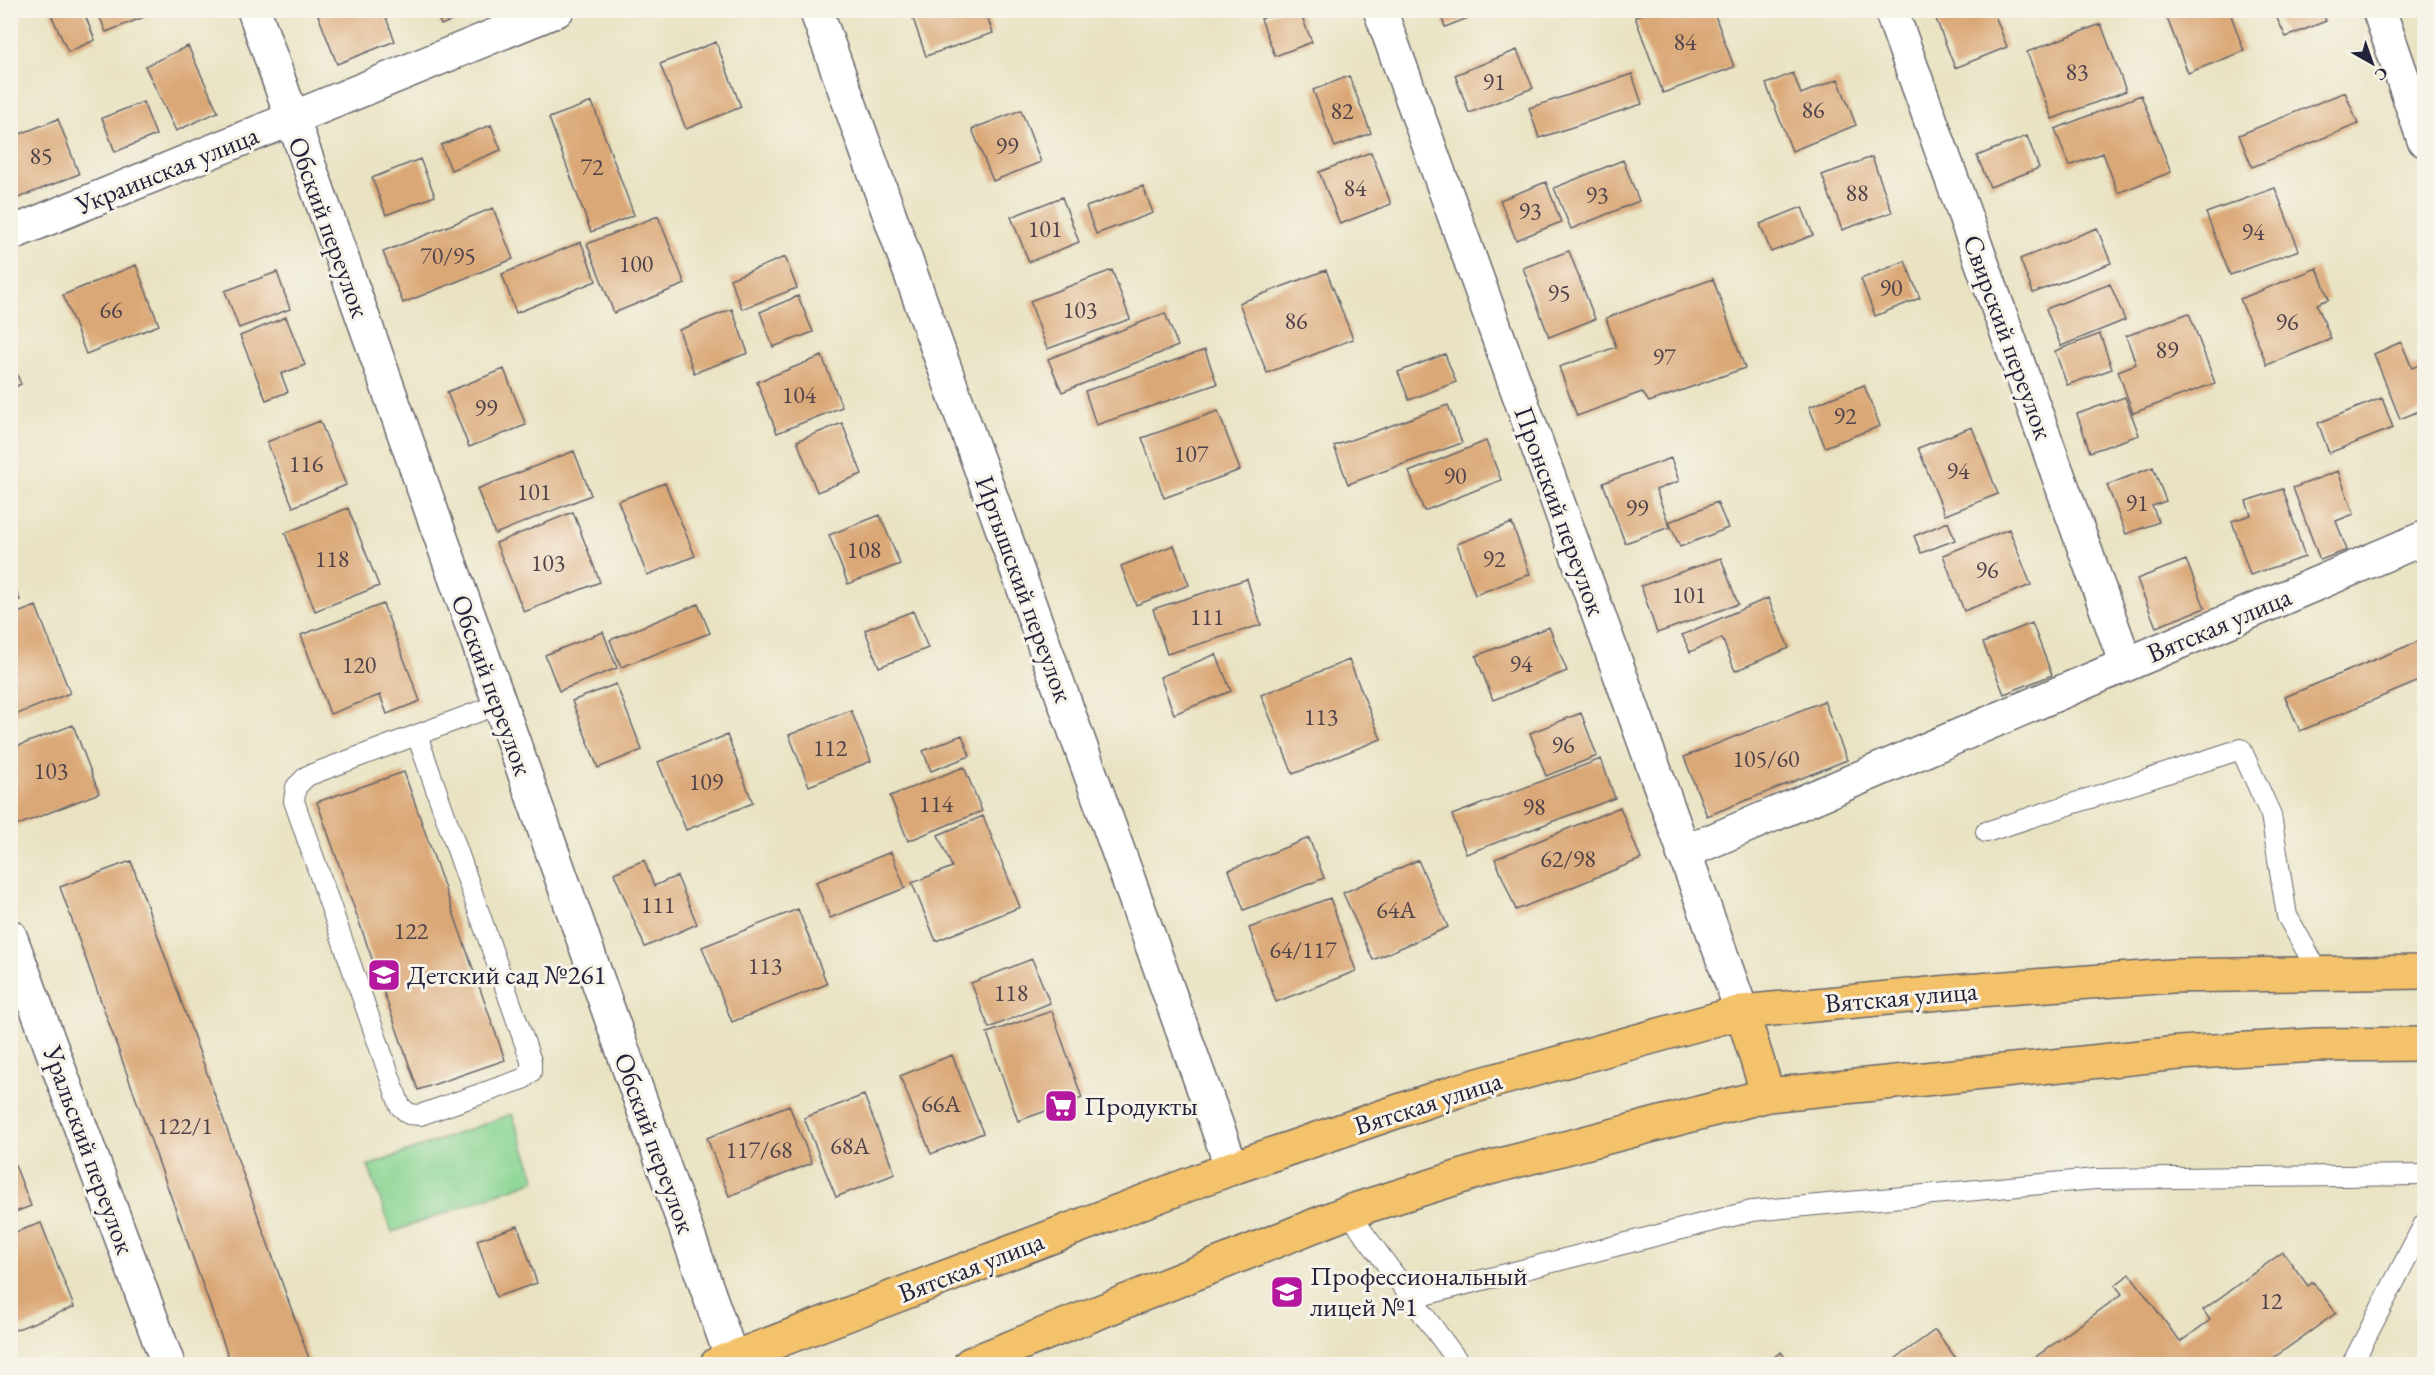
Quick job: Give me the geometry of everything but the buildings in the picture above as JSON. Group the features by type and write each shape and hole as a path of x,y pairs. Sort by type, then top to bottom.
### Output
{"main road":[{"name":"Вятская улица","path":"724,1362 1232,1168 1457,1091 1742,1012 1950,992 2172,976 2424,972"},
{"path":"1742,1012 1768,1095"},
{"path":"970,1365 1348,1212 1488,1168 1768,1095 2179,1053 2316,1045 2424,1044"}],"street":[{"name":"Обский переулок","path":"254,10 499,704 724,1362"},
{"name":"Украинская улица","path":"10,234 557,10"},
{"name":"Иртышский переулок","path":"816,10 1232,1168"},
{"name":"Пронский переулок","path":"1380,10 1742,1012"},
{"name":"Свирский переулок","path":"1891,10 2126,664"},
{"path":"2379,10 2424,140"},
{"name":"Вятская улица","path":"1683,853 2424,538"},
{"name":"Уральский переулок","path":"10,936 168,1365"}],"lane":[{"path":"417,735 531,1061 531,1072 523,1079 420,1115 408,1114 400,1106 294,801 296,787 307,776 499,704"},
{"path":"1986,832 2241,749 2271,815 2286,916 2319,973"},
{"path":"1412,1298 1752,1211 2095,1179 2424,1175"},
{"path":"1348,1212 1460,1365"},
{"path":"2352,1365 2424,1224"}],"green space":[{"path":"512,1114 536,1180 392,1232 368,1166"}],"place":[{"name":"Детский сад №261","path":"384,975"},
{"name":"Продукты","path":"1061,1106"},
{"name":"Профессиональный лицей №1","path":"1287,1292"}]}
